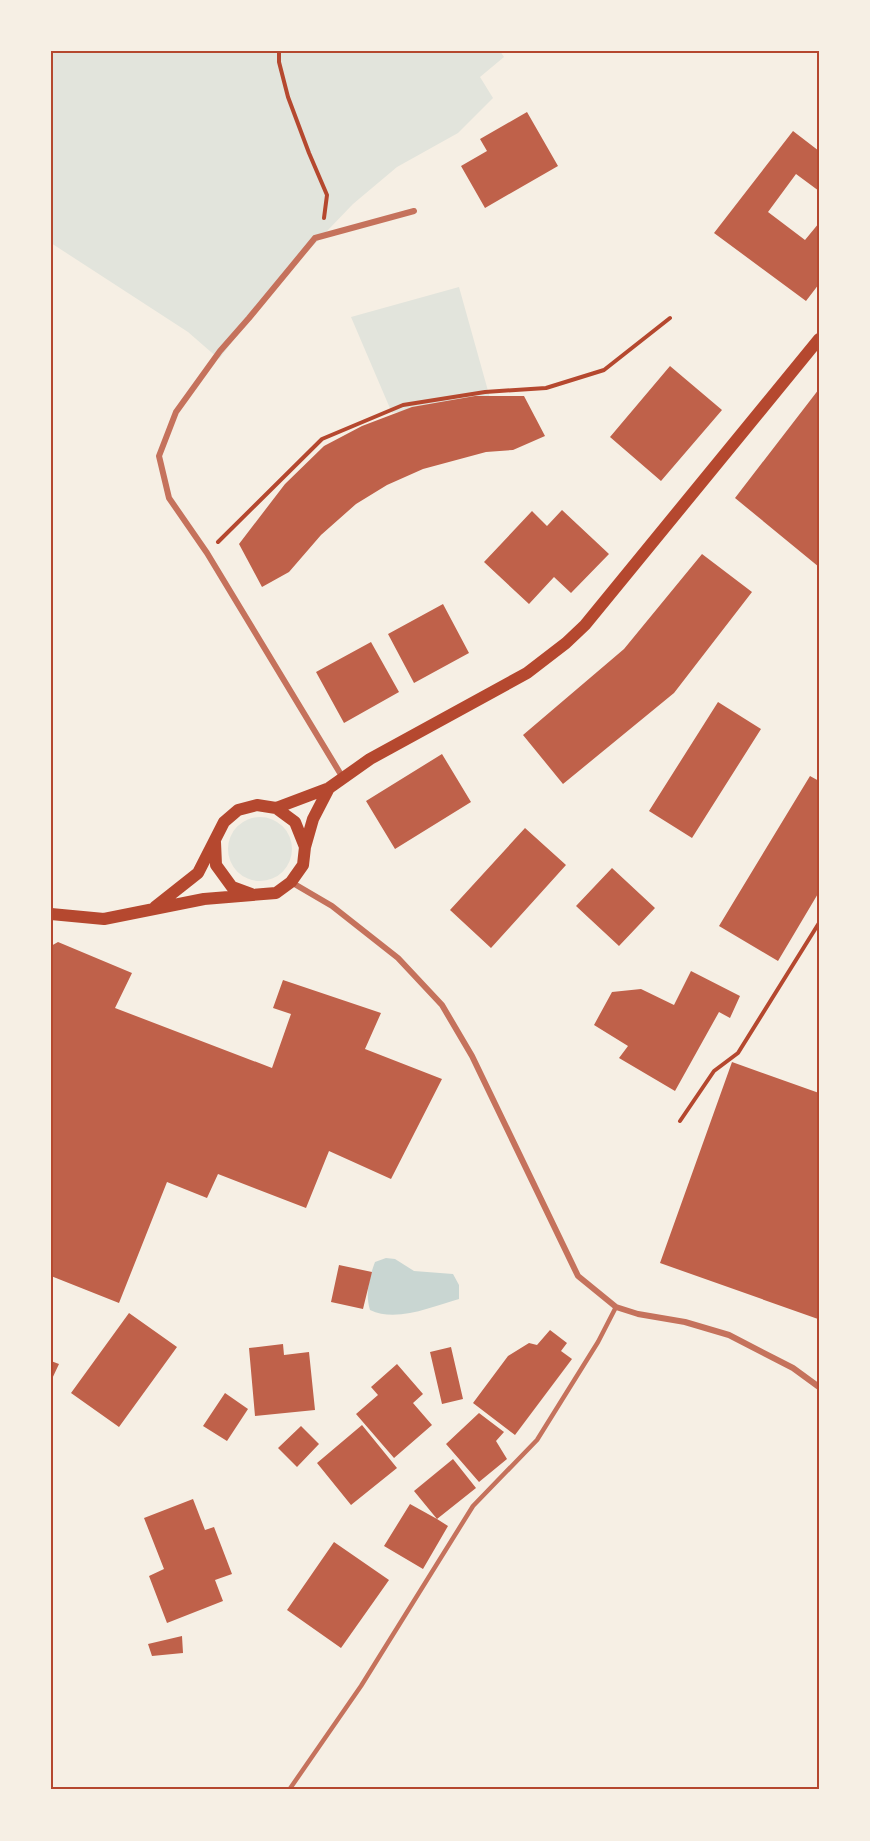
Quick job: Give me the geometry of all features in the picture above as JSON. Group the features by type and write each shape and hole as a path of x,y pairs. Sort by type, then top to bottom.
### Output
{"main road":[{"path":"276,808 329,788 370,759 527,673 566,643 615,589 819,339"},
{"path":"51,915 104,919 204,899 276,893 291,882 303,865 305,847 313,819 329,788"},
{"path":"154,908 198,873 224,822 238,810 257,805 276,808 295,822 305,847"},
{"path":"215,841 216,865 232,887 254,895"}],"street":[{"path":"343,778 207,553 170,498 159,456 176,412 220,351 315,238 414,211"},
{"path":"291,882 332,906 398,958 442,1005 472,1056 578,1276 616,1307 638,1314 685,1322 729,1335 793,1368 819,1387"}],"lane":[{"path":"289,1790 361,1686 473,1506 537,1440 598,1342 616,1307"}],"path":[{"path":"279,51 279,62 288,97 327,195 323,221"},
{"path":"207,553 322,439 403,405 485,392 546,388 604,370 670,318"},
{"path":"680,1121 714,1071 738,1053 819,923"}],"shaded area":[{"path":"51,51 500,51 504,57 480,77 493,98 458,133 397,167 353,204 278,282 219,359 188,332 51,243"},
{"path":"459,287 490,398 392,413 351,317"},
{"path":"260,817 272,819 283,826 290,837 292,849 290,861 283,872 272,879 260,881 248,879 237,872 230,861 228,849 230,837 237,826 248,819"},
{"path":"386,1258 395,1259 414,1271 453,1274 459,1285 459,1299 403,1314 381,1314 370,1310 368,1286 371,1274 375,1262"}],"building":[{"path":"527,112 558,166 485,208 461,166 487,151 480,139"},
{"path":"793,131 819,151 819,191 796,174 768,212 805,240 819,223 819,284 806,301 714,233"},
{"path":"670,366 722,410 661,481 610,437"},
{"path":"819,389 819,567 735,498"},
{"path":"475,396 524,396 545,436 513,450 486,452 423,469 387,485 356,504 321,535 289,572 262,587 239,544 285,484 324,446 362,426 412,407"},
{"path":"562,510 609,554 571,593 554,577 529,604 484,562 532,511 547,526"},
{"path":"702,554 752,592 674,693 563,784 523,735 624,649"},
{"path":"443,604 469,653 414,683 388,634"},
{"path":"371,642 399,692 344,723 316,672"},
{"path":"718,702 761,729 692,838 649,811"},
{"path":"442,754 471,802 395,849 366,801"},
{"path":"810,776 819,781 819,892 778,961 719,926"},
{"path":"525,828 566,865 491,948 450,910"},
{"path":"612,868 655,908 619,946 576,906"},
{"path":"58,942 132,973 115,1008 272,1068 291,1014 273,1008 283,980 381,1013 365,1049 442,1079 391,1179 329,1151 306,1208 218,1174 207,1198 167,1182 119,1303 51,1276 51,946"},
{"path":"691,971 740,996 730,1018 719,1012 675,1091 619,1058 628,1046 594,1025 612,992 641,989 674,1005"},
{"path":"732,1062 819,1093 818,1319 660,1263"},
{"path":"339,1265 372,1272 363,1309 331,1302"},
{"path":"129,1313 177,1347 119,1427 71,1393"},
{"path":"550,1330 567,1343 561,1351 572,1359 515,1435 473,1403 508,1356 529,1343 537,1345"},
{"path":"283,1344 284,1355 309,1352 315,1410 255,1416 249,1348"},
{"path":"451,1347 463,1399 442,1404 430,1352"},
{"path":"51,1361 59,1364 51,1381"},
{"path":"397,1364 423,1394 413,1403 432,1425 394,1458 356,1414 378,1395 371,1387"},
{"path":"225,1393 248,1409 227,1441 203,1426"},
{"path":"479,1413 504,1432 496,1441 507,1459 479,1482 446,1444"},
{"path":"362,1425 397,1468 351,1505 317,1463"},
{"path":"301,1426 319,1444 297,1467 278,1448"},
{"path":"453,1459 476,1488 437,1519 414,1491"},
{"path":"193,1499 205,1530 214,1527 232,1574 215,1580 223,1601 167,1623 149,1576 164,1569 144,1518"},
{"path":"410,1504 448,1526 423,1569 384,1546"},
{"path":"334,1542 389,1580 341,1648 287,1610"},
{"path":"182,1636 183,1653 152,1656 148,1644"}]}
